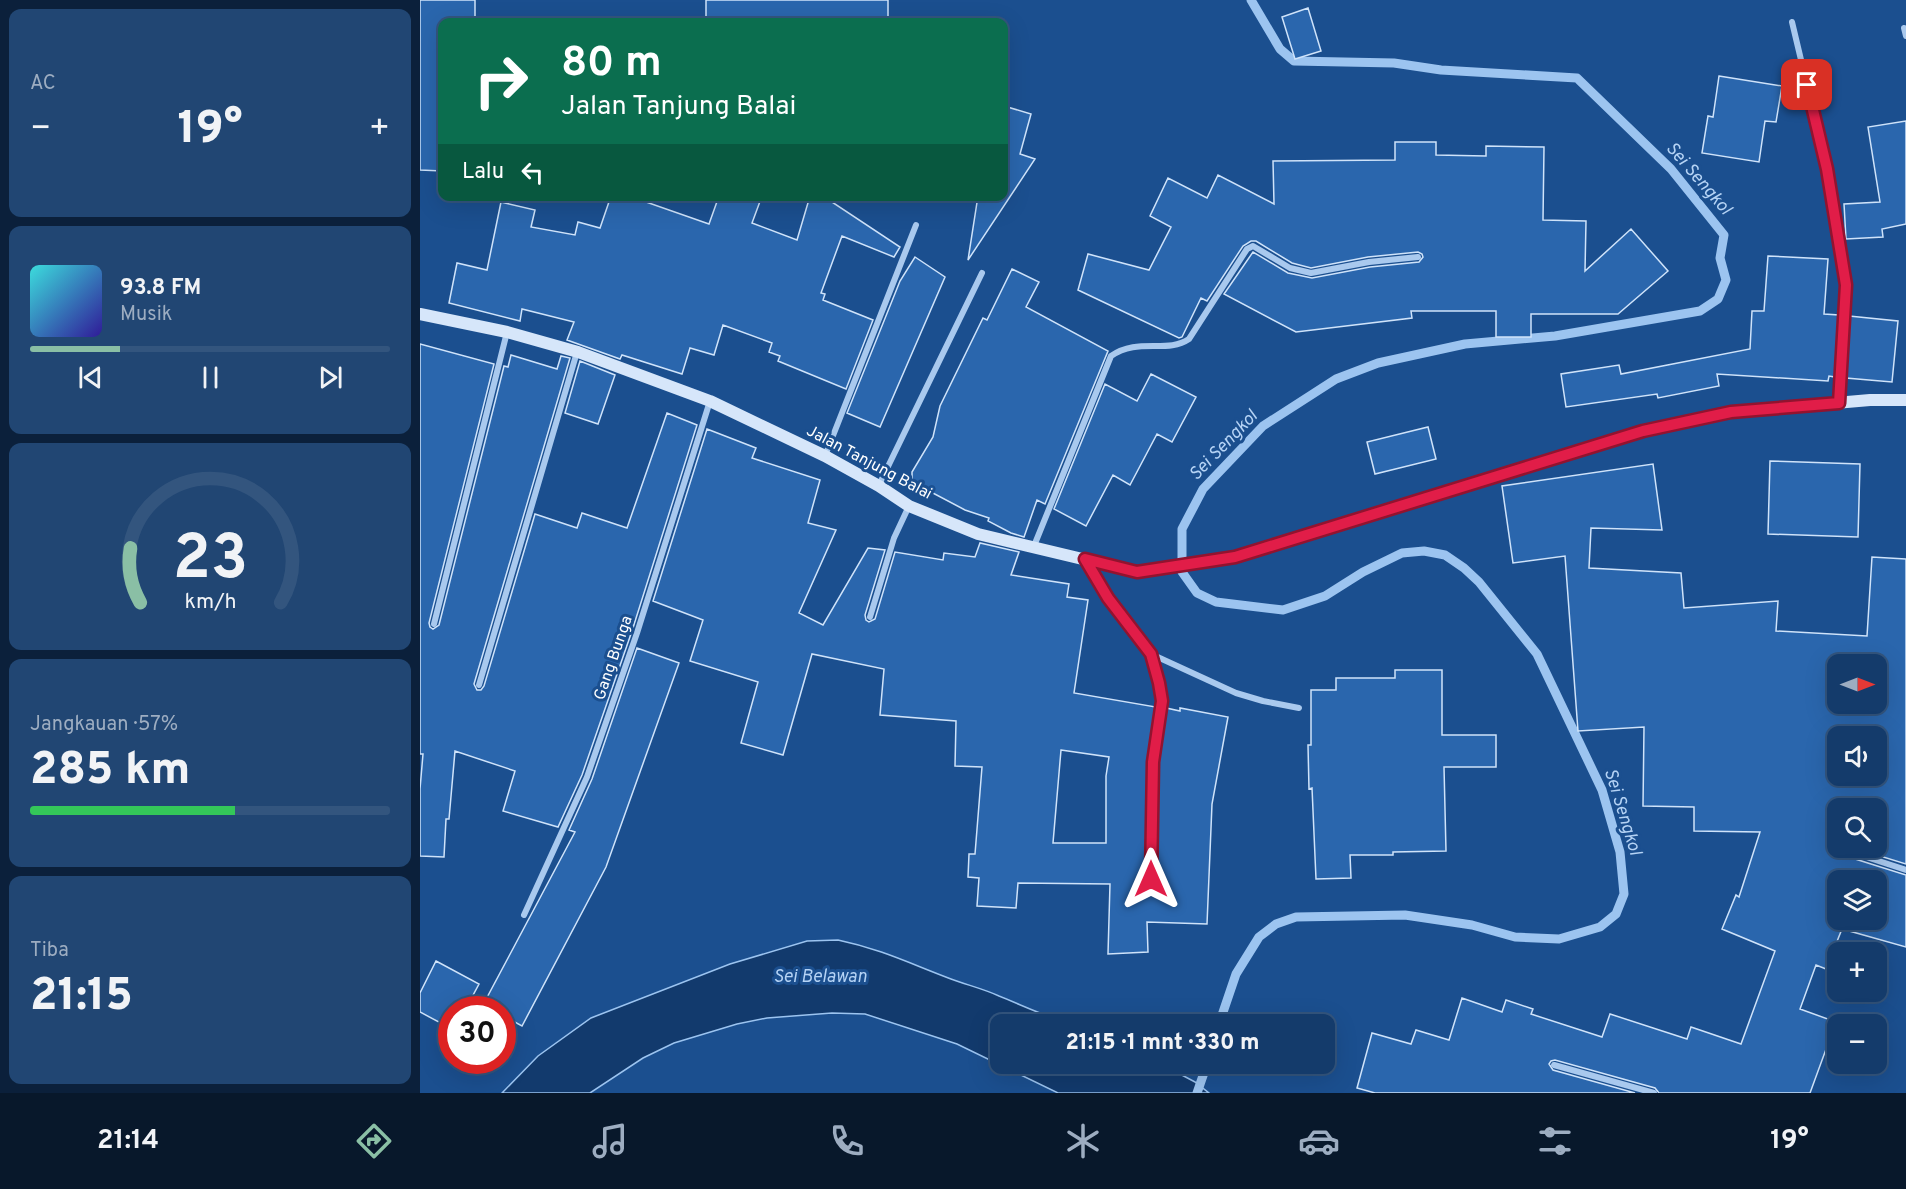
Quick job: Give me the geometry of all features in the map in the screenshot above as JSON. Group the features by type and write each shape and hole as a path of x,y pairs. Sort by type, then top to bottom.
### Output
{"street":[{"path":"1792,22 1827,169 1846,285 1839,403"},
{"path":"1904,28 1906,36"},
{"path":"825,456 916,225"},
{"path":"1034,546 1111,357 1121,349 1145,345 1180,345 1189,339 1247,249 1253,246 1290,268 1311,273 1370,262 1418,257"},
{"path":"879,486 982,273"},
{"name":"Jalan Tanjung Balai","path":"420,315 507,332 578,352 710,401 825,456 879,486 909,506 978,534 1137,572 1235,557 1643,431 1731,412 1906,400"},
{"path":"434,624 507,332"},
{"path":"478,685 578,352"},
{"name":"Gang Bunga","path":"524,915 587,777 637,633 710,401"},
{"path":"870,617 894,538 909,506"},
{"path":"1085,559 1108,598 1151,654 1162,701 1153,762 1151,879"},
{"path":"1151,654 1236,693 1299,708"},
{"path":"1869,858 1906,870"},
{"path":"1554,1065 1654,1093"}],"water":[{"name":"Sei Belawan","path":"838,940 882,952 1042,1014 990,1014 990,1060 957,1044 865,1014 832,1013 767,1018 737,1024 674,1043 643,1058 590,1093 502,1093 538,1056 591,1018 730,964 807,941"},
{"name":"Sei Belawan","path":"1019,1074 1180,1074 1209,1093 1058,1093"}],"building":[{"path":"420,0 475,0 475,18 438,18 438,171 420,170"},
{"path":"706,0 888,0 888,18 706,18"},
{"path":"1308,8 1321,51 1295,59 1282,17"},
{"path":"1719,76 1782,86 1776,122 1765,121 1759,162 1702,153 1708,116 1713,117"},
{"path":"1008,107 1031,114 1020,154 1035,159 1008,200"},
{"path":"1906,121 1906,224 1882,229 1883,237 1846,239 1844,204 1880,202 1868,127"},
{"path":"1395,142 1436,142 1436,155 1486,156 1486,146 1544,147 1543,220 1586,221 1585,271 1631,229 1668,271 1618,314 1531,314 1531,337 1496,337 1496,311 1411,311 1412,318 1296,332 1224,294 1253,252 1288,273 1312,278 1370,267 1419,262 1423,257 1418,252 1368,257 1311,268 1292,263 1256,241 1251,241 1243,246 1207,301 1201,298 1182,337 1179,338 1078,290 1088,254 1149,270 1171,227 1150,216 1168,178 1207,198 1218,175 1274,204 1273,161 1395,160"},
{"path":"609,201 643,201 709,224 717,201 760,201 752,223 797,240 809,201 831,201 900,247 894,257 842,236 821,293 825,294 823,300 873,320 846,389 778,361 780,356 769,352 772,343 723,325 714,355 690,348 682,374 622,355 620,359 567,340 574,322 522,309 520,321 449,303 457,263 487,270 501,202 535,210 531,227 575,235 578,222 600,228"},
{"path":"977,201 1007,201 968,260"},
{"path":"1768,256 1828,259 1824,314 1839,315 1835,377 1829,376 1828,381 1717,374 1719,386 1658,398 1657,394 1566,407 1561,374 1619,365 1621,374 1750,349 1752,311 1764,311"},
{"path":"915,257 945,277 880,427 847,413 900,281"},
{"path":"1012,269 1039,282 1026,307 1108,351 1045,504 1037,500 1024,537 1011,533 988,521 989,518 965,510 912,482 912,472 933,437 940,406 983,318 987,320"},
{"path":"1849,316 1898,321 1892,382 1846,378"},
{"path":"420,344 494,364 429,623 433,629 439,625 504,366 508,367 511,355 557,369 561,356 570,358 474,684 477,690 481,690 484,686 535,514 577,528 582,513 627,528 667,413 697,425 632,631 582,775 558,827 503,811 515,771 455,751 449,819 446,819 444,857 420,856 420,789 423,754 420,754"},
{"path":"580,361 615,375 598,424 565,413"},
{"path":"1151,374 1196,397 1172,442 1157,434 1130,485 1113,475 1086,526 1054,509 1105,384 1137,401"},
{"path":"1428,427 1436,459 1375,474 1367,442"},
{"path":"707,429 756,448 752,458 820,480 808,523 836,530 799,613 823,625 868,548 885,550 865,615 869,622 875,619 895,552 943,560 944,553 975,557 980,543 1019,552 1011,575 1069,584 1067,597 1088,600 1074,693 1156,707 1148,762 1146,879 1149,884 1154,883 1156,879 1158,762 1166,708 1180,711 1180,708 1228,717 1212,804 1207,924 1147,922 1148,952 1108,954 1110,884 1018,883 1016,908 977,906 979,878 968,877 969,854 975,854 982,767 955,766 956,721 880,715 884,669 812,654 783,755 741,743 758,682 690,661 703,620 653,601","holes":["1061,750 1109,757 1106,776 1106,843 1053,843"]},
{"path":"1770,461 1860,464 1858,537 1768,534"},
{"path":"1653,464 1662,530 1591,528 1589,568 1681,573 1684,608 1778,601 1776,631 1867,636 1872,557 1906,559 1906,864 1886,858 1887,798 1827,798 1827,858 1852,858 1906,875 1906,947 1846,930 1887,930 1887,870 1827,870 1827,930 1842,930 1837,942 1827,942 1826,969 1816,965 1800,1009 1827,1019 1827,1047 1810,1093 1659,1093 1655,1088 1555,1060 1549,1064 1553,1070 1635,1093 1375,1093 1357,1088 1372,1033 1411,1044 1416,1030 1449,1040 1462,998 1502,1012 1506,1000 1533,1009 1531,1014 1602,1037 1610,1014 1687,1039 1691,1027 1741,1044 1775,951 1722,929 1736,895 1739,897 1760,832 1694,831 1694,807 1643,806 1644,727 1578,731 1565,556 1513,563 1502,486"},
{"path":"637,648 679,663 606,867 522,1026 516,1023 516,996 488,996 575,832 569,830 592,779"},
{"path":"1395,670 1442,670 1442,735 1496,735 1496,767 1444,767 1446,851 1350,855 1351,878 1316,879 1312,788 1309,789 1308,745 1311,745 1311,690 1336,690 1336,678 1395,678"},
{"path":"436,961 479,984 473,996 438,996 438,1022 420,1012 420,993"}],"waterway":[{"name":"Sei Sengkol","path":"1222,1014 1236,974 1259,937 1276,924 1296,917 1405,915 1472,925 1515,937 1559,939 1600,927 1616,914 1624,894 1620,852 1602,790 1537,654 1479,582 1445,555 1424,551 1402,553 1363,572 1325,596 1283,610 1216,602 1197,593 1182,572 1182,529 1203,489 1263,426 1336,379 1378,363 1465,344 1555,336 1700,311 1718,299 1726,280 1720,258 1724,235 1671,169 1577,78 1441,70 1394,63 1294,61 1280,49 1251,0"},
{"name":"Sei Sengkol","path":"1197,1093 1204,1074"}],"route":[{"path":"1151,879 1153,762 1162,701 1159,683 1151,654 1108,598 1085,559 1137,572 1235,557 1643,431 1731,412 1839,403 1846,285 1827,169 1807,85"}]}
